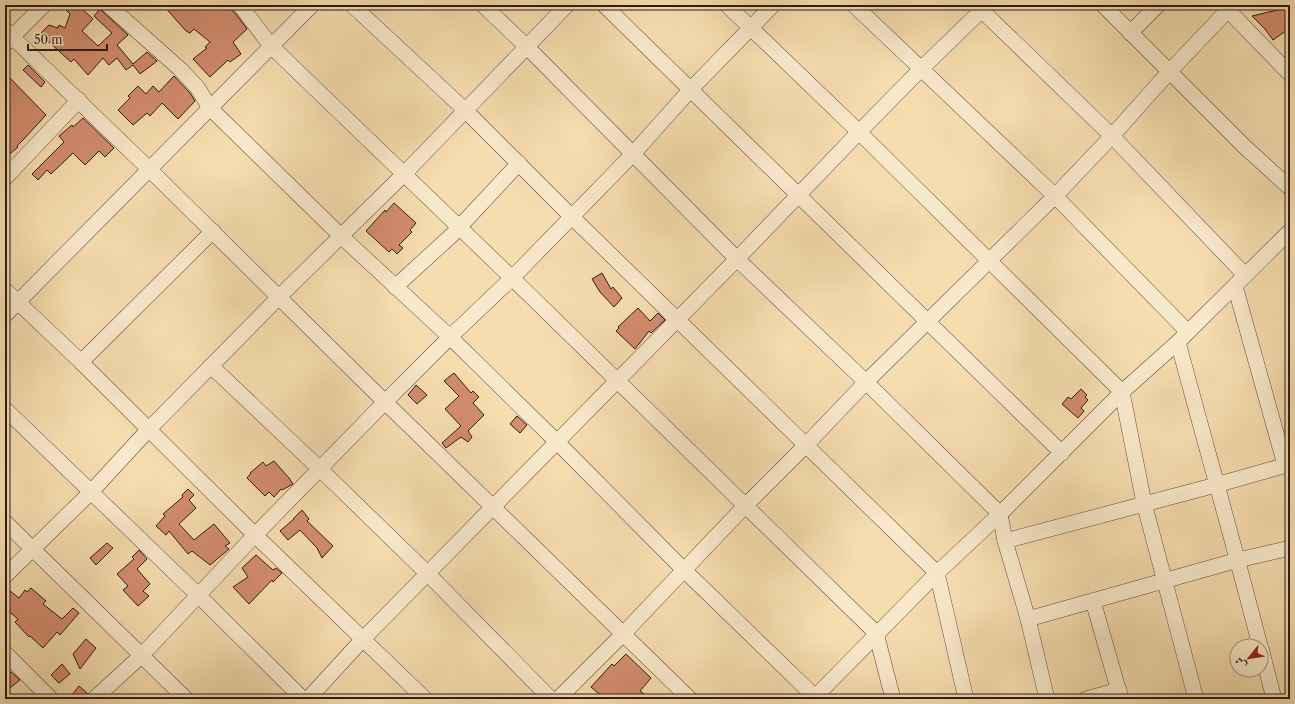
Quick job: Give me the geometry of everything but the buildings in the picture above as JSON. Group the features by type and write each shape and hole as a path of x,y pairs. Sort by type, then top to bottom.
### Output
{"street":[{"path":"44,5 7,37 79,100 385,402 690,699"},
{"path":"108,5 180,69 197,87 210,108 341,236 450,337 558,442 814,698 937,572 1000,514 1122,392 1183,337 1289,234"},
{"path":"240,5 271,46 512,278 876,634 893,699"},
{"path":"5,315 312,5"},
{"path":"352,5 465,110 572,217 937,572 966,699"},
{"path":"483,5 527,47 737,259 866,382 1000,514 1005,541 1028,619 1047,699"},
{"path":"5,576 91,492 149,429 279,297 404,174 567,5"},
{"path":"604,5 1062,453"},
{"path":"727,5 859,132 1122,392 1144,503 1196,699"},
{"path":"94,699 141,656 255,535 385,402 572,217 773,5"},
{"path":"854,5 1055,196 1183,337 1216,485 1259,638"},
{"path":"1103,5 1245,147 1290,188"},
{"path":"1130,33 1158,5"},
{"path":"308,699 363,638 558,442 616,380 737,259 982,7 1112,136 1240,280 1287,464 1216,485 1005,541"},
{"path":"558,699 623,634 684,569 866,382 1055,196 1112,136 1226,7 1290,74"},
{"path":"5,178 79,100"},
{"path":"395,287 459,227 518,163"},
{"path":"81,362 213,231"},
{"path":"5,290 81,362 255,535 425,699"},
{"path":"211,366 428,574 551,699"},
{"path":"5,409 198,595 303,699"},
{"path":"5,522 186,699"},
{"path":"1028,619 1238,560 1290,548"},
{"path":"1086,699 1120,694 1093,601"},
{"path":"5,654 51,699"},
{"path":"1269,678 1274,699"}]}
